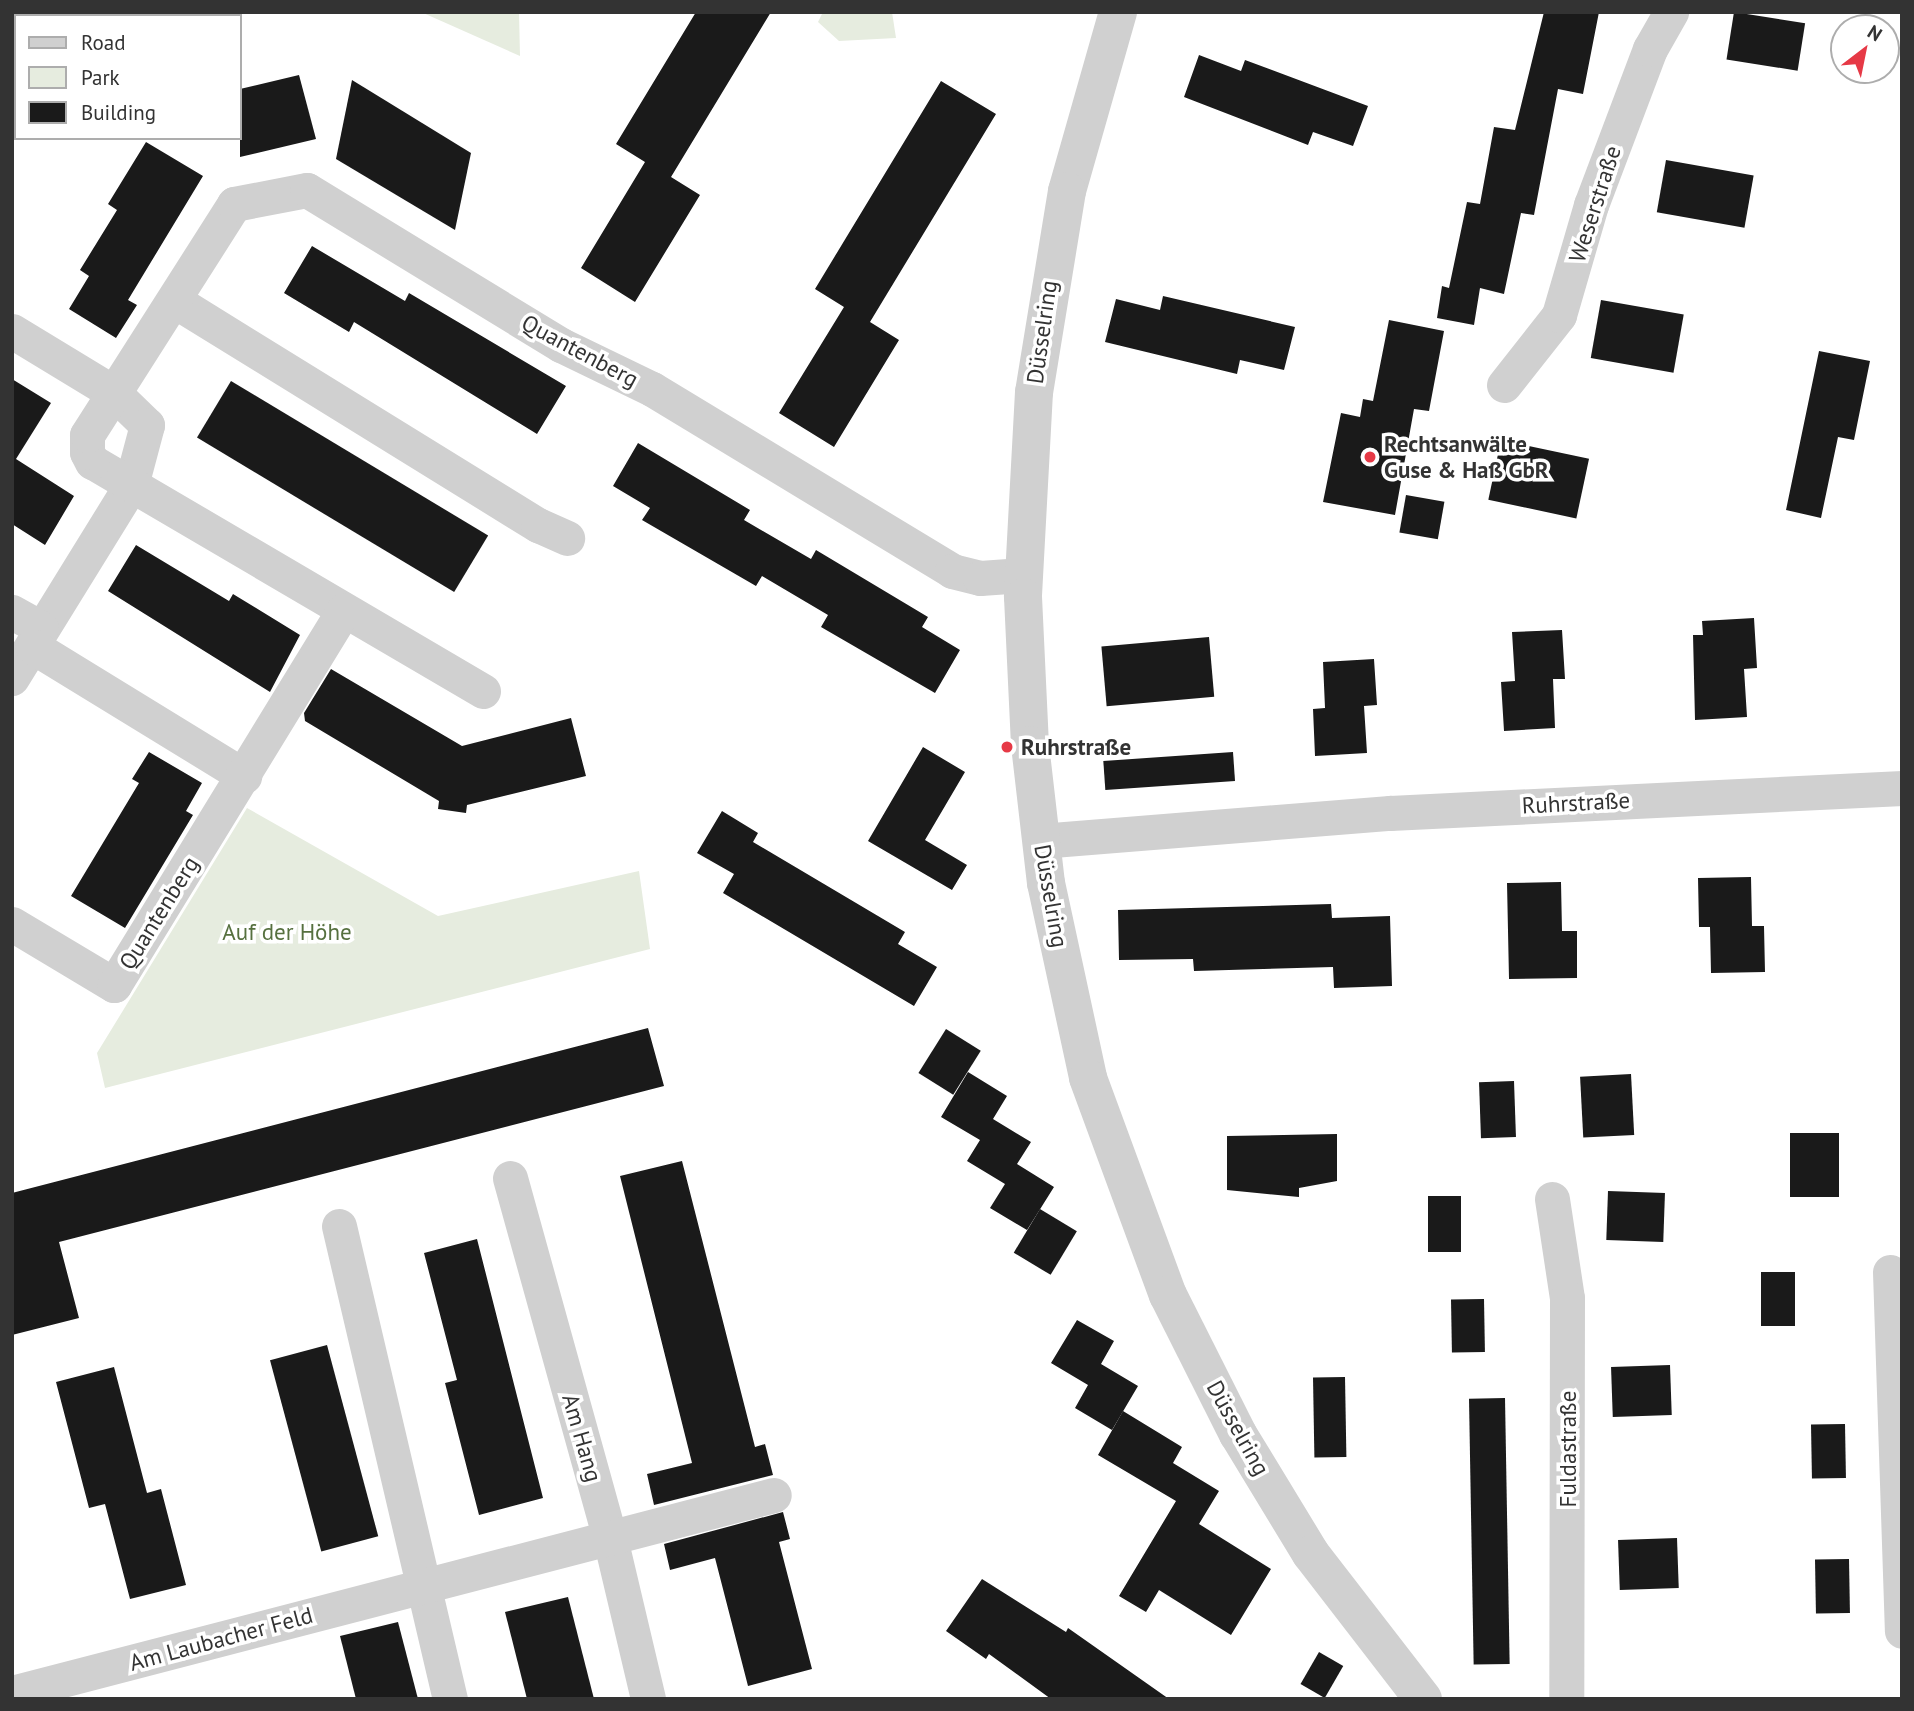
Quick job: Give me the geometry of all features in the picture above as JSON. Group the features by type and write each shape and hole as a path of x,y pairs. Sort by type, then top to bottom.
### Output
{"street":[{"name":"Düsselring","path":"1118,12 1079,145 1048,286 1034,392 1023,575 1030,745 1040,841 1088,1078 1168,1295 1238,1434 1311,1554 1423,1699"},
{"name":"Weserstraße","path":"1504,385 1559,315 1591,205 1650,49 1671,12"},
{"name":"Quantenberg","path":"131,485 92,462 87,452 87,435 176,301 234,204 307,190 561,345 652,389 951,571 980,578 1023,575"},
{"path":"176,301 538,525 567,538"},
{"path":"12,331 114,393 147,425 131,485 28,629 12,678"},
{"path":"131,485 483,691"},
{"name":"Quantenberg","path":"12,924 114,985 343,611"},
{"path":"28,629 244,776"},
{"name":"Ruhrstraße","path":"1040,841 1390,813 1902,788"},
{"name":"Am Hang","path":"510,1178 610,1538 648,1699"},
{"name":"Fuldastraße","path":"1552,1199 1567,1298 1566,1699"},
{"path":"340,1226 450,1699"},
{"path":"1890,1272 1902,1630"},
{"name":"Am Laubacher Feld","path":"18,1694 774,1495"}],"green space":[{"path":"12,12 181,12 14,14 14,52"},
{"path":"421,12 519,12 520,56"},
{"path":"823,12 892,12 896,38 839,41 818,22"},
{"name":"Auf der Höhe","path":"247,808 438,916 639,871 650,949 105,1088 97,1053"}],"building":[{"path":"696,12 771,12 671,177 700,195 635,302 581,268 645,162 616,144"},
{"path":"1544,12 1599,12 1583,94 1558,89 1534,215 1521,213 1504,294 1480,288 1474,325 1437,318 1442,286 1449,288 1467,202 1480,204 1494,127 1515,130"},
{"path":"1734,12 1805,23 1798,71 1726,59"},
{"path":"1199,55 1241,71 1245,60 1368,106 1353,146 1313,132 1308,145 1184,97"},
{"path":"299,75 316,139 240,157 242,89"},
{"path":"352,80 471,153 455,230 336,159"},
{"path":"941,81 996,114 870,322 899,340 834,447 779,413 844,307 815,289"},
{"path":"146,142 203,176 128,300 137,305 116,338 69,309 89,276 80,270 117,210 108,204"},
{"path":"1666,160 1754,175 1744,228 1657,212"},
{"path":"312,246 405,301 409,293 566,386 537,434 354,322 349,332 284,293"},
{"path":"1163,296 1295,327 1284,370 1240,360 1237,374 1105,342 1116,299 1160,310"},
{"path":"1601,300 1684,315 1673,373 1591,358"},
{"path":"1389,320 1444,331 1429,411 1414,409 1395,515 1323,502 1341,413 1360,417 1363,399 1373,401"},
{"path":"1819,351 1870,361 1854,440 1838,437 1821,518 1786,510"},
{"path":"12,379 51,403 16,459 74,496 45,545 12,524"},
{"path":"231,381 488,536 454,592 197,438"},
{"path":"1501,440 1589,459 1576,518 1488,500"},
{"path":"638,443 750,510 744,520 811,559 816,550 928,617 922,627 960,650 935,693 821,627 828,615 762,576 756,586 642,520 650,508 613,486"},
{"path":"1406,495 1444,502 1438,539 1399,532"},
{"path":"136,545 229,601 233,594 300,635 270,692 108,591"},
{"path":"1754,618 1757,668 1744,669 1747,717 1695,720 1693,635 1703,635 1702,621"},
{"path":"1562,630 1565,679 1553,679 1555,728 1504,731 1501,682 1515,681 1512,632"},
{"path":"1209,637 1214,697 1107,706 1101,646"},
{"path":"1374,659 1377,705 1364,706 1367,753 1315,756 1313,709 1325,708 1323,662"},
{"path":"331,669 462,746 571,718 586,776 467,805 466,813 438,809 439,801 305,721 304,713"},
{"path":"923,747 965,772 925,840 967,865 952,890 868,841"},
{"path":"149,752 202,783 186,811 193,815 125,928 71,896 139,783 132,779"},
{"path":"1233,752 1235,781 1105,790 1103,761"},
{"path":"722,811 758,833 753,842 905,932 898,944 937,967 914,1006 723,893 734,874 697,853"},
{"path":"1751,877 1752,926 1764,926 1765,972 1711,973 1710,927 1699,927 1698,878"},
{"path":"1561,882 1562,931 1577,931 1577,978 1509,979 1507,883"},
{"path":"1331,904 1332,918 1390,916 1392,986 1334,988 1333,967 1194,971 1193,959 1119,960 1118,910"},
{"path":"648,1028 664,1086 59,1242 79,1318 12,1335 12,1193"},
{"path":"946,1029 981,1051 953,1095 918,1073"},
{"path":"968,1072 1007,1096 993,1119 1031,1142 1017,1164 1054,1187 1027,1230 990,1208 1005,1184 967,1161 980,1140 941,1117"},
{"path":"1631,1074 1634,1135 1583,1138 1580,1077"},
{"path":"1514,1081 1516,1137 1481,1138 1479,1082"},
{"path":"1790,1133 1839,1133 1839,1197 1790,1197"},
{"path":"1337,1134 1337,1181 1299,1188 1299,1197 1227,1190 1227,1136"},
{"path":"682,1161 755,1447 765,1444 773,1475 654,1505 647,1474 692,1463 620,1176"},
{"path":"1608,1191 1665,1193 1663,1242 1606,1240"},
{"path":"1428,1196 1461,1196 1461,1252 1428,1252"},
{"path":"1040,1209 1077,1231 1051,1275 1014,1253"},
{"path":"477,1239 543,1498 479,1515 445,1383 457,1380 424,1253"},
{"path":"1761,1272 1795,1272 1795,1326 1761,1326"},
{"path":"1484,1299 1485,1352 1452,1353 1451,1300"},
{"path":"1077,1320 1114,1341 1101,1364 1138,1386 1112,1430 1075,1408 1088,1385 1051,1363"},
{"path":"327,1345 378,1536 321,1552 270,1360"},
{"path":"1670,1365 1672,1415 1613,1417 1611,1367"},
{"path":"114,1367 147,1493 161,1489 186,1585 130,1599 105,1504 89,1508 56,1382"},
{"path":"1345,1377 1346,1457 1314,1458 1313,1378"},
{"path":"1505,1398 1510,1664 1474,1665 1469,1399"},
{"path":"1123,1411 1182,1447 1173,1463 1219,1491 1199,1524 1271,1569 1231,1635 1159,1590 1146,1612 1119,1596 1176,1501 1098,1455"},
{"path":"1845,1424 1846,1478 1812,1479 1811,1425"},
{"path":"783,1512 790,1539 779,1542 812,1669 748,1686 715,1558 670,1570 664,1544"},
{"path":"1677,1538 1679,1588 1620,1590 1618,1540"},
{"path":"1849,1559 1850,1613 1816,1614 1815,1560"},
{"path":"982,1579 1066,1632 1068,1628 1169,1699 1051,1699 989,1654 986,1659 946,1631"},
{"path":"568,1597 594,1699 527,1699 505,1612"},
{"path":"398,1622 418,1699 356,1699 340,1636"},
{"path":"1319,1652 1343,1666 1325,1698 1300,1684"}],"place":[{"name":"Rechtsanwälte Guse & Haß GbR","path":"1370,457"},
{"name":"Ruhrstraße","path":"1007,747"}]}
